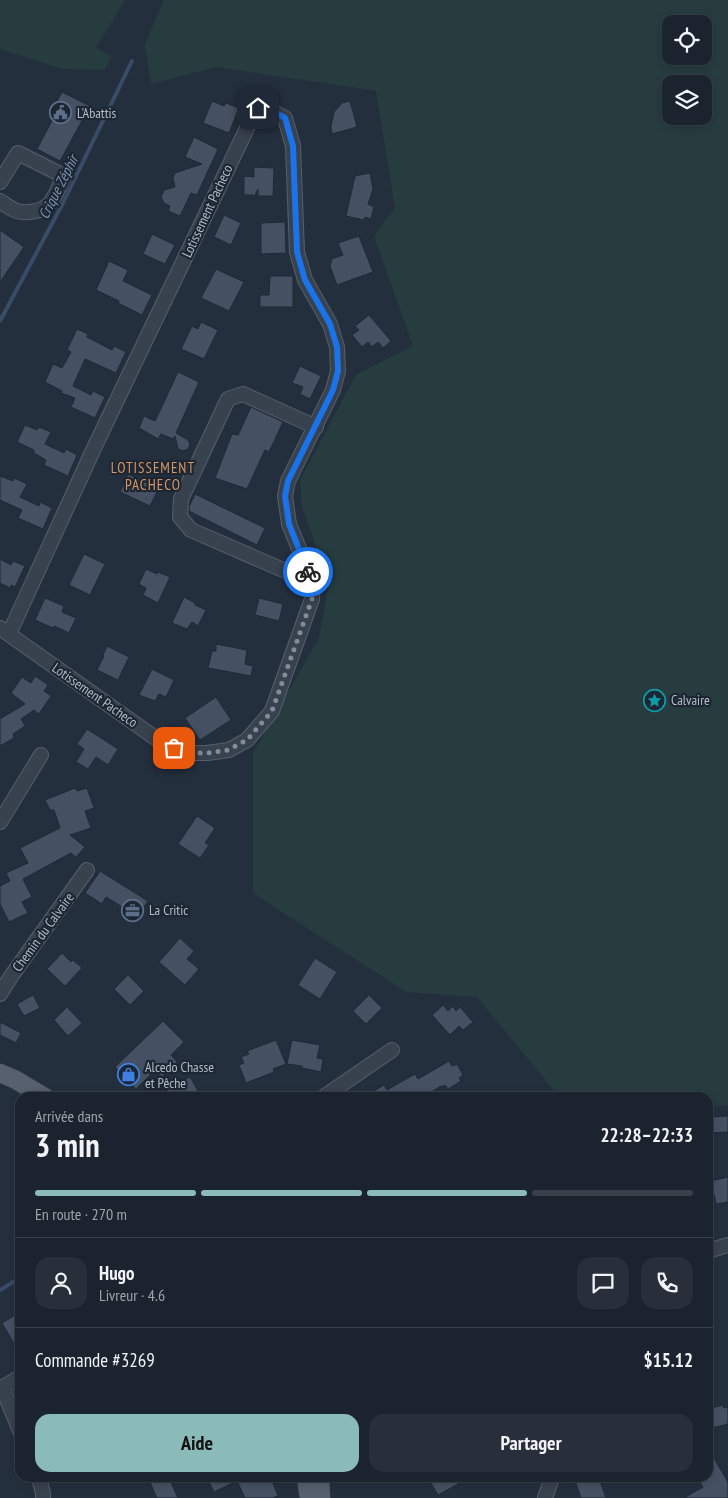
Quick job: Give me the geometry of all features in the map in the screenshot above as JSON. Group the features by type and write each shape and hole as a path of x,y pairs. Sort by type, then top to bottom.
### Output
{"main road":[{"path":"0,1073 36,1092"},
{"path":"307,1482 309,1498"},
{"path":"320,1482 321,1498"}],"street":[{"name":"Lotissement Pacheco","path":"258,108 270,110 285,118 293,146 297,252 305,280 330,324 337,347 338,371 333,390 316,427 288,481 285,496 289,524 313,583 312,599 272,711 247,740 228,750 207,753 188,753 160,742 4,631 95,446 245,131 258,108"},
{"path":"0,182 18,153 64,176 48,205 38,210 28,212 16,211 0,201"},
{"path":"313,583 191,530 180,517 182,500 228,399 243,394 316,427"},
{"path":"0,822 41,755"},
{"name":"Chemin du Calvaire","path":"0,994 88,870"},
{"path":"331,1092 392,1050"},
{"path":"713,1250 728,1245"},
{"path":"15,1380 1,1388 15,1420"},
{"path":"39,1482 43,1498"},
{"path":"545,1498 551,1482"}],"green space":[{"path":"0,0 125,0 96,48 111,56 105,70 62,69 0,49"},
{"path":"164,0 728,0 728,1105 713,1106 713,1092 555,1092 477,997 406,992 253,893 253,753 319,638 329,582 302,507 300,480 356,375 413,346 374,236 395,208 376,91 217,67 151,84 145,44"}],"building":[{"path":"62,92 90,106 60,161 37,149 56,113 52,111"},
{"path":"212,101 224,106 226,103 239,108 229,133 203,123"},
{"path":"350,101 357,127 332,134 331,126 334,112 342,103"},
{"path":"194,137 218,149 197,195 191,193 180,216 168,211 170,206 164,203 161,197 164,190 175,187 173,178 175,173 202,164 185,157"},
{"path":"254,167 274,168 273,196 258,196 258,189 253,199 253,195 244,195 244,176 254,177"},
{"path":"370,173 373,189 368,204 374,207 371,219 365,217 364,220 346,216 355,176"},
{"path":"224,215 241,223 231,245 214,237"},
{"path":"285,222 286,253 261,254 261,223"},
{"path":"0,230 24,247 0,282"},
{"path":"152,234 175,245 165,264 143,254"},
{"path":"359,236 373,272 337,285 330,266 332,259 343,255 338,243"},
{"path":"109,261 128,270 123,281 152,295 142,315 96,290"},
{"path":"216,269 244,282 229,311 201,298"},
{"path":"270,276 293,276 293,307 260,307 260,295 269,295"},
{"path":"369,315 391,341 383,348 378,342 372,347 368,342 362,347 352,335 359,330 355,326"},
{"path":"201,322 218,330 204,359 181,349 192,326 198,329"},
{"path":"77,329 88,334 87,337 112,350 114,346 126,352 116,373 85,359 73,386 91,395 93,391 105,397 95,418 71,407 75,398 61,393 62,391 45,382 53,364 62,368 71,352 67,350"},
{"path":"300,366 321,376 310,399 300,394 303,387 292,383"},
{"path":"178,372 199,382 176,433 188,440 190,445 188,449 183,451 178,449 175,436 173,439 161,434 158,439 139,428 144,416 155,421"},
{"path":"251,407 283,422 269,452 265,450 247,489 215,478 232,434 238,435"},
{"path":"25,425 37,430 39,427 51,432 45,444 64,453 66,449 77,455 68,476 44,465 46,460 34,453 34,450 17,442"},
{"path":"128,474 159,488 150,506 120,492"},
{"path":"0,476 13,481 14,478 27,484 20,497 39,506 40,502 52,508 43,529 18,518 22,510 0,500"},
{"path":"195,494 265,528 257,545 189,511"},
{"path":"84,554 105,564 90,595 69,585"},
{"path":"0,559 11,565 13,561 25,566 15,587 11,585 10,588 0,583"},
{"path":"146,569 170,577 158,603 143,595 146,588 139,584"},
{"path":"184,597 206,610 198,626 192,622 187,629 172,623"},
{"path":"45,598 64,606 62,612 76,618 69,633 35,620"},
{"path":"259,598 283,604 279,621 255,615"},
{"path":"216,644 247,650 245,664 253,666 251,676 208,668 212,651 216,651"},
{"path":"107,646 129,657 118,680 97,670"},
{"path":"152,669 174,680 166,697 159,694 155,701 139,695"},
{"path":"35,676 48,685 44,691 51,696 39,714 34,710 21,719 25,726 13,734 14,738 0,746 0,719 25,704 11,693 22,677 31,683"},
{"path":"216,697 231,720 200,740 185,718"},
{"path":"87,729 118,749 108,765 96,757 88,769 76,762 84,749 77,744"},
{"path":"75,788 77,791 87,788 94,808 85,811 91,828 70,835 85,847 76,857 71,853 23,879 32,897 22,902 28,913 9,922 0,904 0,886 10,881 6,873 28,863 20,848 60,828 54,810 50,810 45,800"},
{"path":"197,816 215,828 205,843 209,845 200,858 178,844"},
{"path":"100,871 148,901 137,916 106,897 102,904 85,893"},
{"path":"180,938 194,951 187,959 199,969 185,985 159,962"},
{"path":"62,953 71,962 73,960 82,968 65,986 47,969"},
{"path":"315,958 337,972 320,999 298,985"},
{"path":"128,975 144,991 130,1005 114,989"},
{"path":"33,995 40,1008 24,1016 17,1004"},
{"path":"369,995 382,1008 366,1024 353,1011"},
{"path":"443,1005 448,1011 453,1006 456,1011 460,1007 473,1022 463,1030 459,1026 450,1035 432,1015"},
{"path":"67,1007 82,1023 68,1036 54,1020"},
{"path":"163,1021 184,1042 171,1055 177,1062 162,1077 155,1070 136,1089 115,1067"},
{"path":"0,1022 21,1033 16,1043 0,1035"},
{"path":"276,1040 286,1064 273,1069 274,1072 246,1083 239,1065 244,1063 241,1057 249,1054 247,1051"},
{"path":"292,1040 320,1045 317,1058 323,1059 321,1072 287,1064"},
{"path":"449,1061 452,1066 457,1064 463,1075 459,1078 461,1081 448,1089 445,1085 432,1092 372,1092 384,1085 387,1090 415,1074 418,1079"},
{"path":"190,1077 199,1092 163,1092"},
{"path":"728,1116 728,1132 713,1133 713,1117"},
{"path":"728,1177 728,1202 716,1204 713,1181"},
{"path":"15,1315 15,1345 2,1323"},
{"path":"723,1405 724,1408 728,1407 728,1424 713,1428 713,1408"},
{"path":"713,1456 728,1482 728,1498 684,1498 703,1487 700,1482 713,1482"},
{"path":"150,1482 171,1482 178,1498 157,1498"},
{"path":"209,1482 235,1482 214,1492"},
{"path":"237,1482 273,1482 278,1496 272,1498 245,1498"},
{"path":"430,1482 462,1482 438,1495"},
{"path":"575,1482 600,1482 606,1498 581,1498"}],"waterway":[{"name":"Crique Zéphir","path":"0,321 63,203 132,61"},
{"path":"0,1290 15,1281"}],"way so far":[{"path":"174,748 188,753 228,750 247,740 272,711 312,599 313,583 308,572"}],"place":[{"name":"L'Abattis","path":"61,113"},
{"name":"Calvaire","path":"655,700"},
{"name":"La Critic","path":"133,910"},
{"name":"Alcedo Chasse et Pêche","path":"129,1075"}],"district":[{"name":"LOTISSEMENT PACHECO","path":"153,476"}],"route":[{"path":"258,108 270,110 285,118 293,146 297,252 305,280 330,324 337,347 338,371 333,390 288,481 285,496 289,524 308,572"}]}
